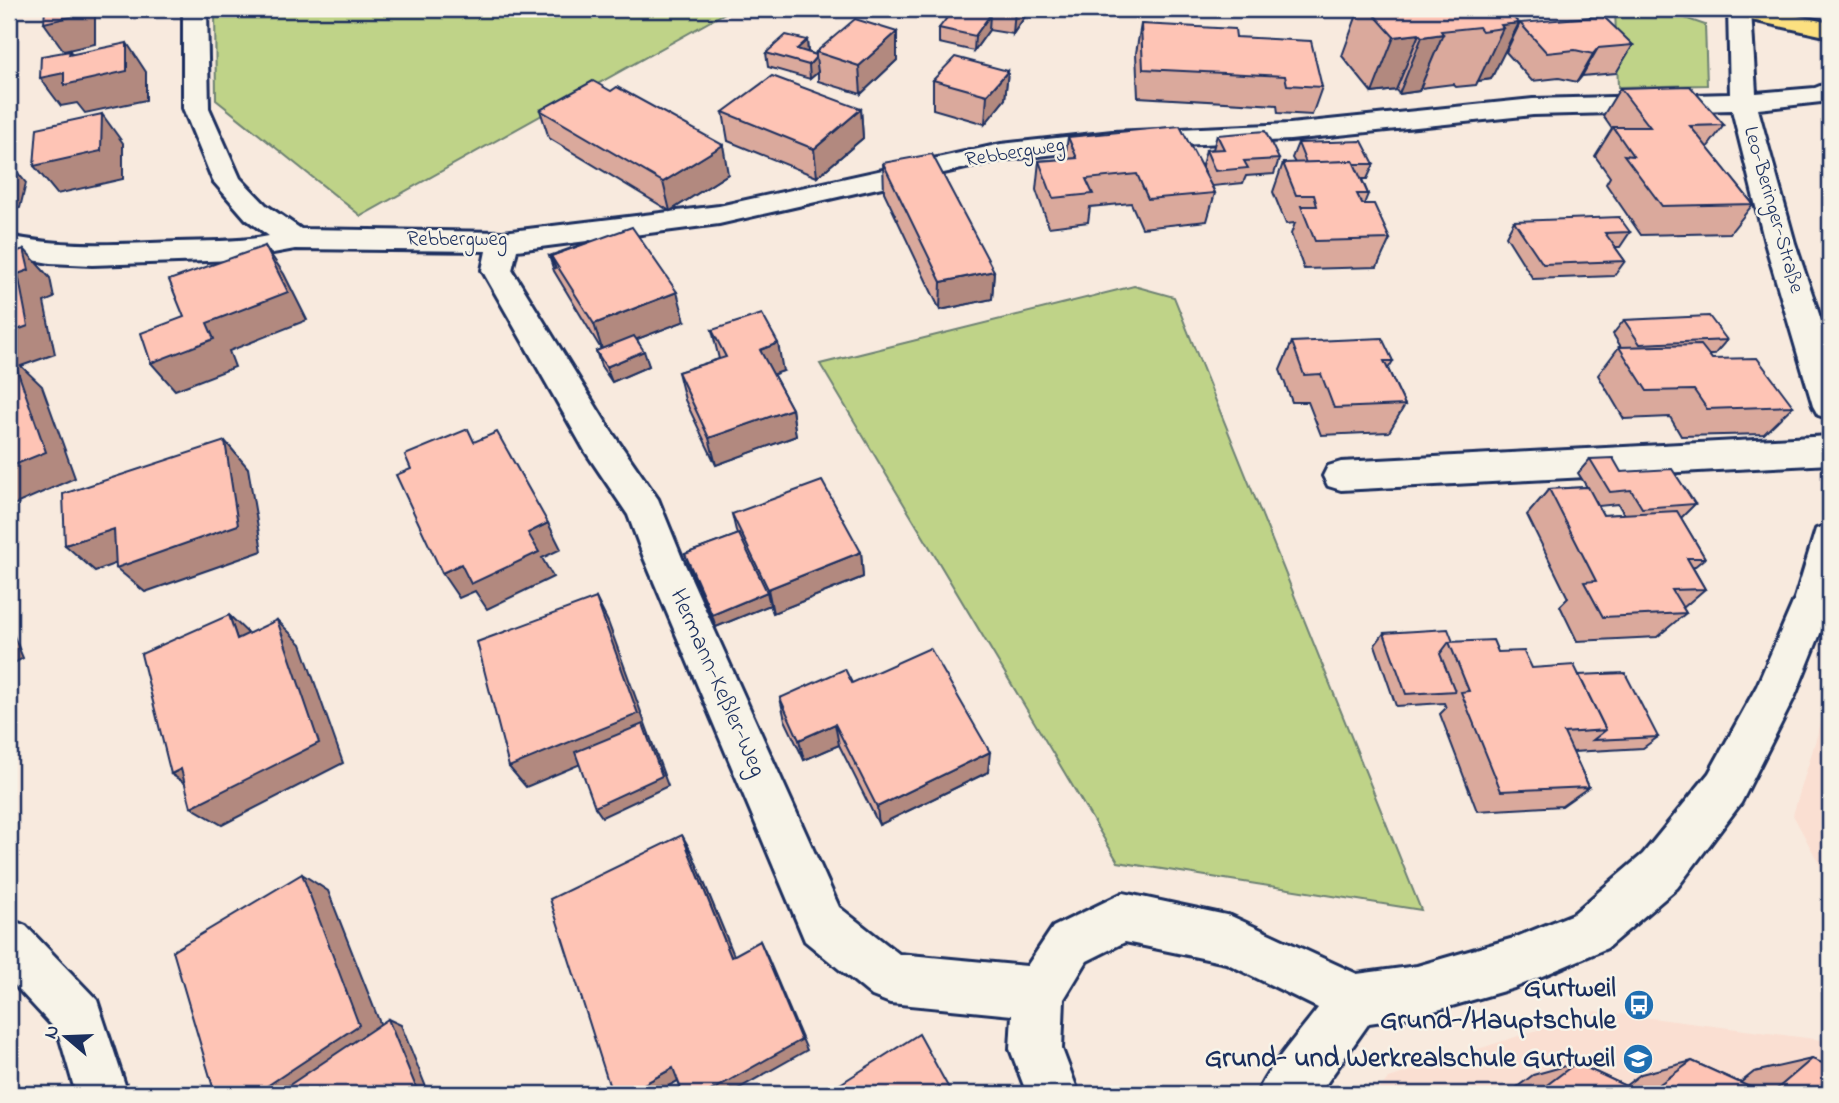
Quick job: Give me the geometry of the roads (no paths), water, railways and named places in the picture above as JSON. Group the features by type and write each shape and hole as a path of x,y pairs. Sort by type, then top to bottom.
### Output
{"main road":[{"path":"1736,10 1830,30"}],"street":[{"path":"195,9 196,108 227,181 256,212 294,239"},
{"name":"Leo-Beringer-Straße","path":"1736,10 1743,102 1780,243 1830,406"},
{"name":"Rebbergweg","path":"9,246 39,254 92,256 265,249 294,239 503,242 719,215 1001,152 1112,140 1290,132 1533,107 1743,102 1821,95 1830,90"},
{"name":"Hermann-Keßler-Weg","path":"503,242 497,270 598,441 645,510 663,558 822,924 890,978 1039,992"},
{"path":"1341,476 1830,450"},
{"path":"1052,1094 1036,1049 1039,992 1070,944 1123,916 1231,940 1355,1000 1417,991 1514,962 1590,930 1660,871 1725,788 1774,696 1815,598 1830,540"},
{"path":"9,943 79,1018 102,1094"},
{"path":"1283,1094 1293,1086 1355,1000"}],"place":[{"name":"Gurtweil Grund-/Hauptschule","path":"1639,1005"},
{"name":"Grund- und Werkrealschule Gurtweil","path":"1638,1059"}]}
